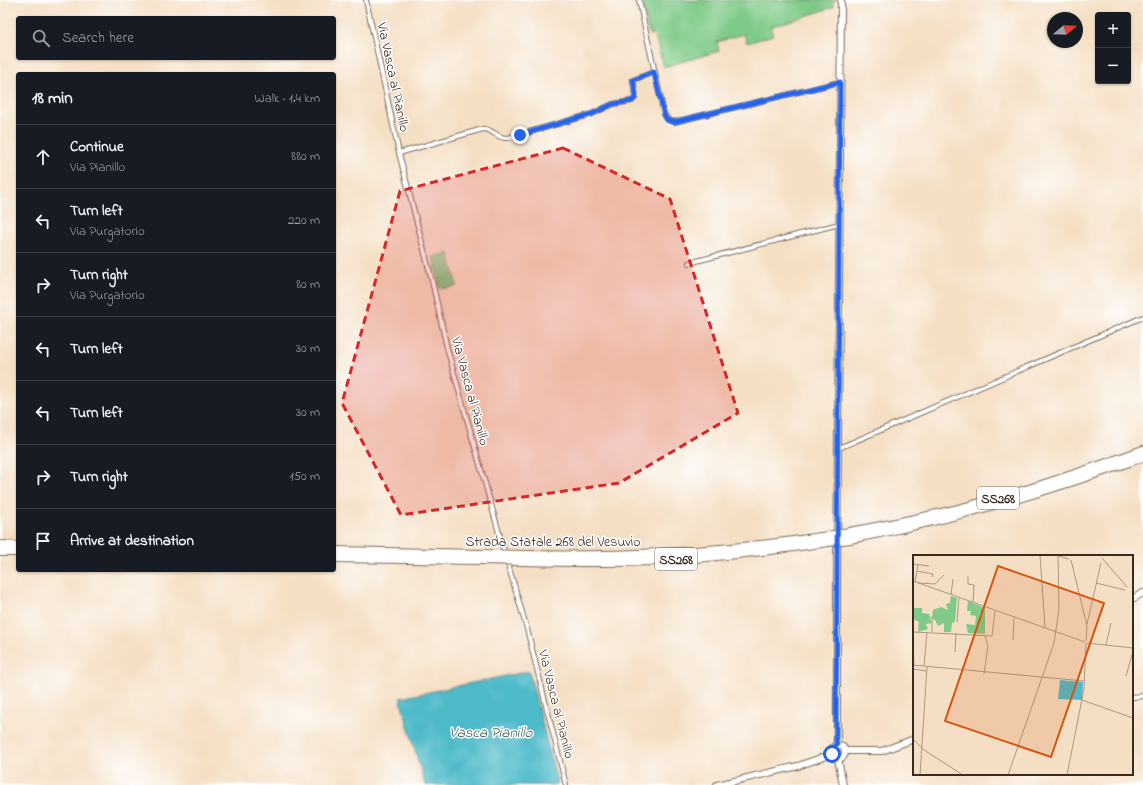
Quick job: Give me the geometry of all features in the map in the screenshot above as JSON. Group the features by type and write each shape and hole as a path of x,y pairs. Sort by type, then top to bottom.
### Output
{"highway":[{"name":"Strada Statale 268 del Vesuvio","path":"850,535 994,499 1085,471 1143,450"},
{"name":"Strada Statale 268 del Vesuvio","path":"336,551 611,562 685,559 763,552 850,535 914,526 1041,492 1143,457"},
{"path":"0,545 16,546"},
{"path":"0,552 16,552"},
{"name":"Strada Statale 268 del Vesuvio","path":"336,558 481,557"}],"street":[{"name":"Via Vasca al Pianillo","path":"366,0 399,153 447,348 527,628 566,785"},
{"path":"639,0 654,72 664,114 667,120 674,122 840,82"},
{"path":"837,744 841,0"},
{"path":"399,153 483,128 488,129 500,138 508,138 592,114 613,104 632,101 636,95 633,80 654,72"},
{"path":"689,263 839,224"},
{"path":"839,448 1143,317"},
{"path":"1133,598 1143,593"},
{"path":"1133,697 1143,696"},
{"path":"845,751 882,751 913,739"},
{"path":"837,744 842,745 845,751 844,756 838,759"},
{"path":"837,744 832,748 832,754 838,759 843,785"},
{"path":"717,785 798,766 832,754"}],"highlighted area":[{"path":"563,148 670,199 738,413 619,483 401,515 342,403 400,191"}],"green space":[{"path":"642,0 837,0 832,2 834,7 770,27 773,35 747,43 744,34 717,42 719,51 664,67 654,34 649,35"},
{"path":"449,253 457,286 440,289 433,257"}],"water":[{"name":"Vasca Pianillo","path":"529,671 558,785 425,785 400,698"}],"route":[{"path":"520,135 592,114 613,104 632,101 636,95 633,80 637,77 654,72 664,114 667,120 674,122 840,82 841,132 839,224 837,744 831,750 832,754"}]}
